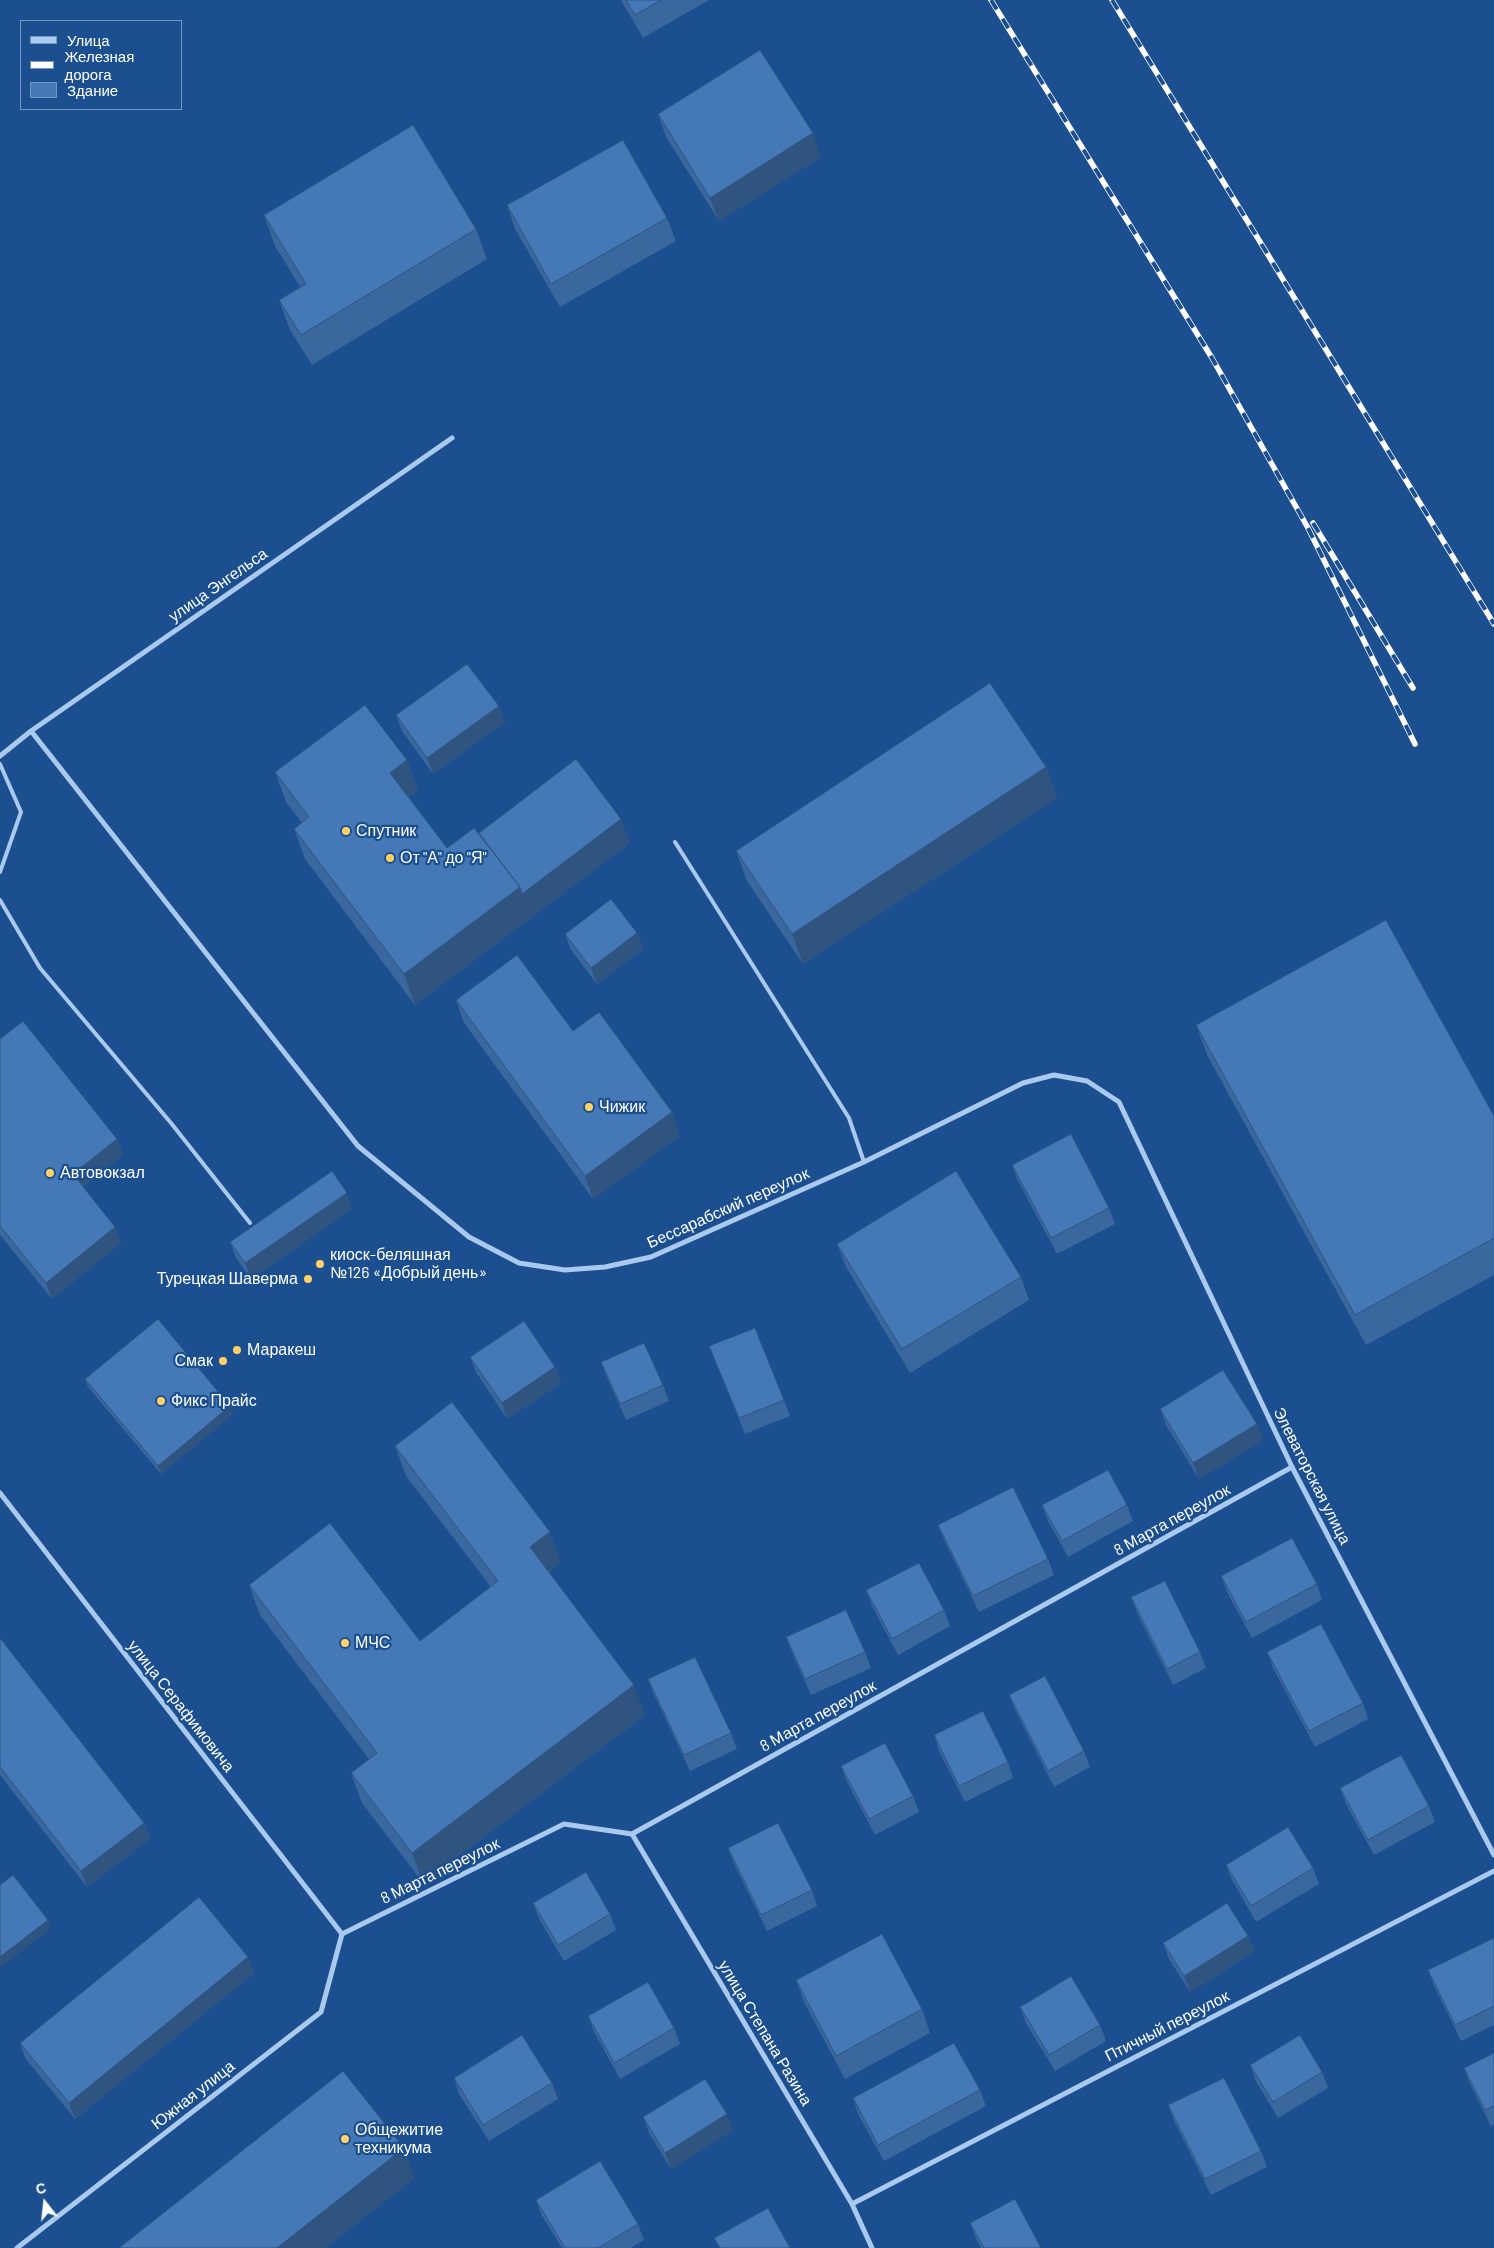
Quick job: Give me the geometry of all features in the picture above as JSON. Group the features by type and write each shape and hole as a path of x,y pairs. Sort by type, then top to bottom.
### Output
{"street":[{"name":"улица Энгельса","path":"0,756 31,730 452,438"},
{"name":"Бессарабский переулок","path":"31,730 358,1146 470,1237 519,1263 565,1270 605,1267 651,1257 864,1162 1023,1083 1054,1075 1087,1081 1119,1102"},
{"name":"Элеваторская улица","path":"1119,1102 1292,1467 1494,1855"},
{"name":"8 Марта переулок","path":"342,1934 564,1824 632,1834 1292,1467"},
{"name":"улица Серафимовича","path":"0,1493 342,1934"},
{"name":"улица Степана Разина","path":"632,1834 852,2204 872,2248"},
{"name":"Птичный переулок","path":"852,2204 1494,1870"},
{"name":"Южная улица","path":"17,2248 321,2012 342,1934"}],"lane":[{"path":"0,764 21,812 0,872"},
{"path":"675,842 849,1118 864,1162"},
{"path":"0,900 40,968 171,1123 250,1223"}],"building":[{"path":"626,0 661,0 635,15"},
{"path":"760,50 813,133 710,198 658,114"},
{"path":"413,125 476,229 301,335 279,300 306,284 264,215"},
{"path":"623,140 667,218 551,284 507,205"},
{"path":"467,664 499,706 427,758 396,715"},
{"path":"990,683 1046,767 792,934 736,851"},
{"path":"365,705 407,760 390,773 447,848 474,828 520,887 404,974 294,829 309,817 275,772"},
{"path":"576,759 621,819 522,894 520,887 479,833"},
{"path":"611,899 637,933 591,968 565,934"},
{"path":"1386,920 1494,1116 1494,1238 1355,1315 1196,1025"},
{"path":"517,955 573,1031 599,1012 672,1112 585,1176 456,1000"},
{"name":"Автовокзал","path":"23,1021 117,1139 73,1174 115,1227 46,1283 0,1226 0,1039"},
{"path":"1071,1134 1109,1208 1051,1238 1012,1165"},
{"path":"332,1171 347,1193 245,1263 230,1242"},
{"path":"956,1171 1021,1277 902,1349 837,1244"},
{"name":"Фикс Прайс","path":"158,1319 230,1406 158,1466 85,1379"},
{"path":"524,1321 555,1367 502,1403 470,1357"},
{"path":"755,1328 784,1400 739,1418 709,1346"},
{"path":"644,1343 663,1385 620,1404 601,1362"},
{"path":"1223,1370 1257,1424 1193,1463 1160,1409"},
{"name":"МЧС","path":"452,1402 550,1532 530,1547 634,1685 412,1853 351,1773 377,1753 249,1585 330,1523 420,1641 498,1581 395,1446"},
{"path":"1108,1470 1127,1505 1062,1541 1042,1505"},
{"path":"1013,1487 1048,1559 973,1596 938,1525"},
{"path":"1292,1538 1317,1584 1246,1622 1221,1576"},
{"path":"919,1563 944,1610 892,1639 866,1590"},
{"path":"1165,1581 1200,1652 1167,1669 1131,1597"},
{"path":"846,1610 865,1652 805,1679 786,1637"},
{"path":"1321,1624 1363,1703 1309,1731 1267,1652"},
{"path":"0,1638 144,1823 81,1871 0,1767"},
{"path":"695,1657 731,1733 684,1755 648,1679"},
{"path":"1045,1676 1084,1751 1048,1771 1009,1695"},
{"path":"983,1711 1008,1762 959,1786 934,1735"},
{"path":"885,1743 913,1796 869,1819 841,1766"},
{"path":"1401,1755 1429,1806 1368,1840 1340,1788"},
{"path":"778,1823 812,1890 761,1915 728,1848"},
{"path":"1288,1827 1313,1868 1251,1906 1226,1865"},
{"path":"586,1872 610,1914 558,1945 533,1903"},
{"path":"13,1875 48,1920 0,1957 0,1885"},
{"path":"199,1897 248,1957 69,2103 20,2043"},
{"path":"1227,1903 1248,1936 1184,1976 1163,1943"},
{"path":"882,1934 922,2009 836,2056 796,1980"},
{"path":"1494,1938 1494,2006 1455,2025 1428,1970"},
{"path":"1071,1976 1100,2025 1049,2055 1020,2007"},
{"path":"648,1982 674,2028 614,2063 588,2016"},
{"path":"522,2035 552,2083 483,2125 454,2078"},
{"path":"1300,2035 1322,2072 1273,2102 1250,2065"},
{"path":"954,2043 980,2090 878,2145 853,2098"},
{"path":"1494,2053 1494,2106 1485,2110 1464,2068"},
{"name":"Общежитие техникума","path":"343,2071 404,2148 277,2248 119,2248"},
{"path":"1224,2078 1261,2151 1205,2179 1168,2105"},
{"path":"705,2079 727,2114 665,2153 643,2117"},
{"path":"600,2161 638,2224 598,2248 565,2248 536,2200"},
{"path":"1015,2199 1041,2248 984,2248 970,2223"},
{"path":"768,2208 790,2248 720,2248 714,2238"}],"railway":[{"path":"991,0 1212,358 1308,528 1415,744"},
{"path":"1112,0 1494,624"},
{"path":"1313,523 1413,688"}],"place":[{"name":"Спутник","path":"346,831"},
{"name":"От \"А\" до \"Я\"","path":"390,858"},
{"name":"Чижик","path":"589,1107"},
{"name":"Автовокзал","path":"50,1173"},
{"name":"киоск-беляшная №126 «Добрый день»","path":"320,1264"},
{"name":"Турецкая Шаверма","path":"308,1279"},
{"name":"Маракеш","path":"237,1350"},
{"name":"Смак","path":"223,1361"},
{"name":"Фикс Прайс","path":"161,1401"},
{"name":"МЧС","path":"345,1643"},
{"name":"Общежитие техникума","path":"345,2139"}]}
